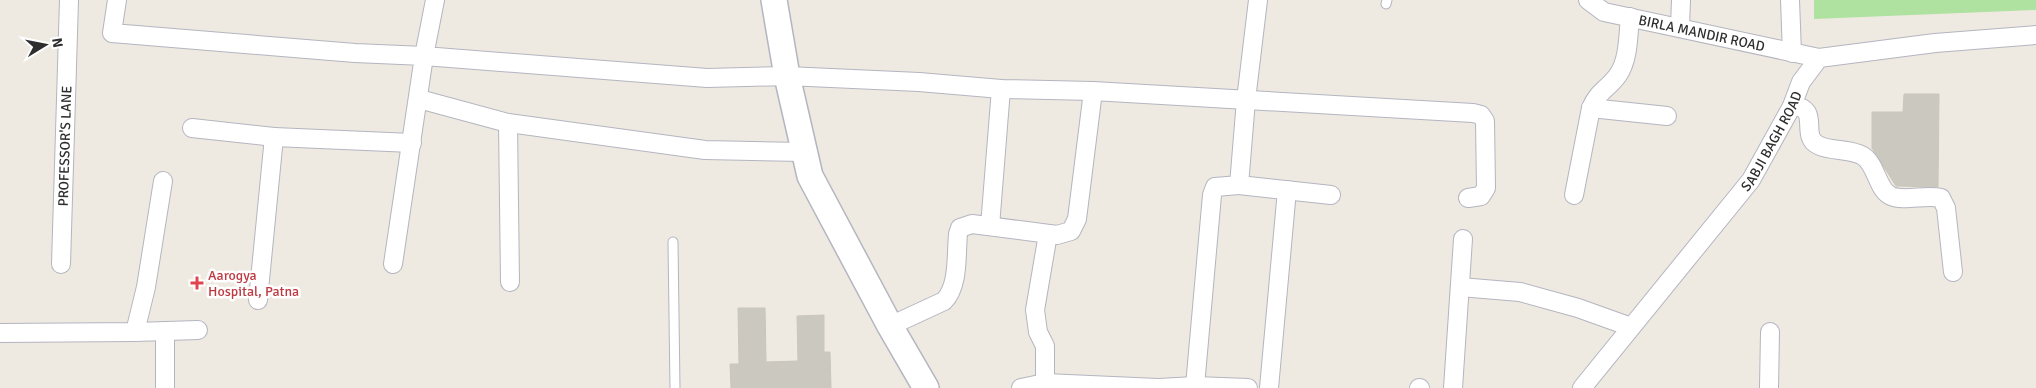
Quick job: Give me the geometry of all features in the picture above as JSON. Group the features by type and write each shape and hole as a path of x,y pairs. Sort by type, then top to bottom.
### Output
{"main road":[{"path":"771,6 810,176 820,198 890,326 926,388"}],"street":[{"name":"PROFESSOR'S LANE","path":"61,264 69,0"},
{"path":"118,0 112,33 355,53 424,56 707,78 787,76 919,82 1474,113 1481,115 1485,121 1486,188 1485,193 1481,196 1468,198"},
{"path":"393,264 424,56 435,0"},
{"path":"1239,185 1246,100 1258,0"},
{"name":"BIRLA MANDIR ROAD","path":"1588,0 1604,12 1820,58"},
{"path":"1680,27 1681,0"},
{"path":"1790,0 1792,53"},
{"path":"1574,195 1590,108 1596,97 1620,72 1624,61 1630,17"},
{"path":"1820,58 1918,45 2036,35"},
{"name":"SABJI BAGH ROAD","path":"1582,388 1751,180 1792,106 1801,82 1820,58"},
{"path":"990,226 1001,88"},
{"path":"890,326 944,302 951,295 960,228 972,224 1057,235 1071,230 1077,219 1093,91"},
{"path":"419,99 508,123 705,150 804,152"},
{"path":"1792,106 1801,106 1806,110 1812,141 1818,146 1862,155 1872,164 1884,190 1890,196 1900,198 1931,196 1941,198 1946,208 1953,272"},
{"path":"1590,108 1667,116"},
{"path":"508,123 510,282"},
{"path":"192,128 274,137 412,143"},
{"path":"258,300 274,137"},
{"path":"135,332 146,287 163,181"},
{"path":"1195,386 1212,195 1216,187 1239,185 1331,195"},
{"path":"1269,388 1287,190"},
{"path":"1044,383 1045,346 1038,332 1036,310 1048,234"},
{"path":"1454,388 1463,239"},
{"path":"1460,287 1520,292 1578,308 1631,327"},
{"path":"0,333 198,330"},
{"path":"164,388 165,331"},
{"path":"1769,388 1770,332"},
{"path":"1021,388 1044,383 1158,388 1195,386 1248,388"}],"lane":[{"path":"673,242 675,388"}],"green space":[{"path":"1814,0 2036,0 2036,10 1814,19"}],"building":[{"path":"1904,94 1939,94 1938,187 1896,186 1872,148 1872,112 1903,112"},
{"path":"738,308 765,308 766,362 798,361 797,316 824,315 824,352 830,352 831,388 731,388 730,364 739,364"}],"place":[{"name":"Aarogya Hospital, Patna","path":"197,283"}]}
